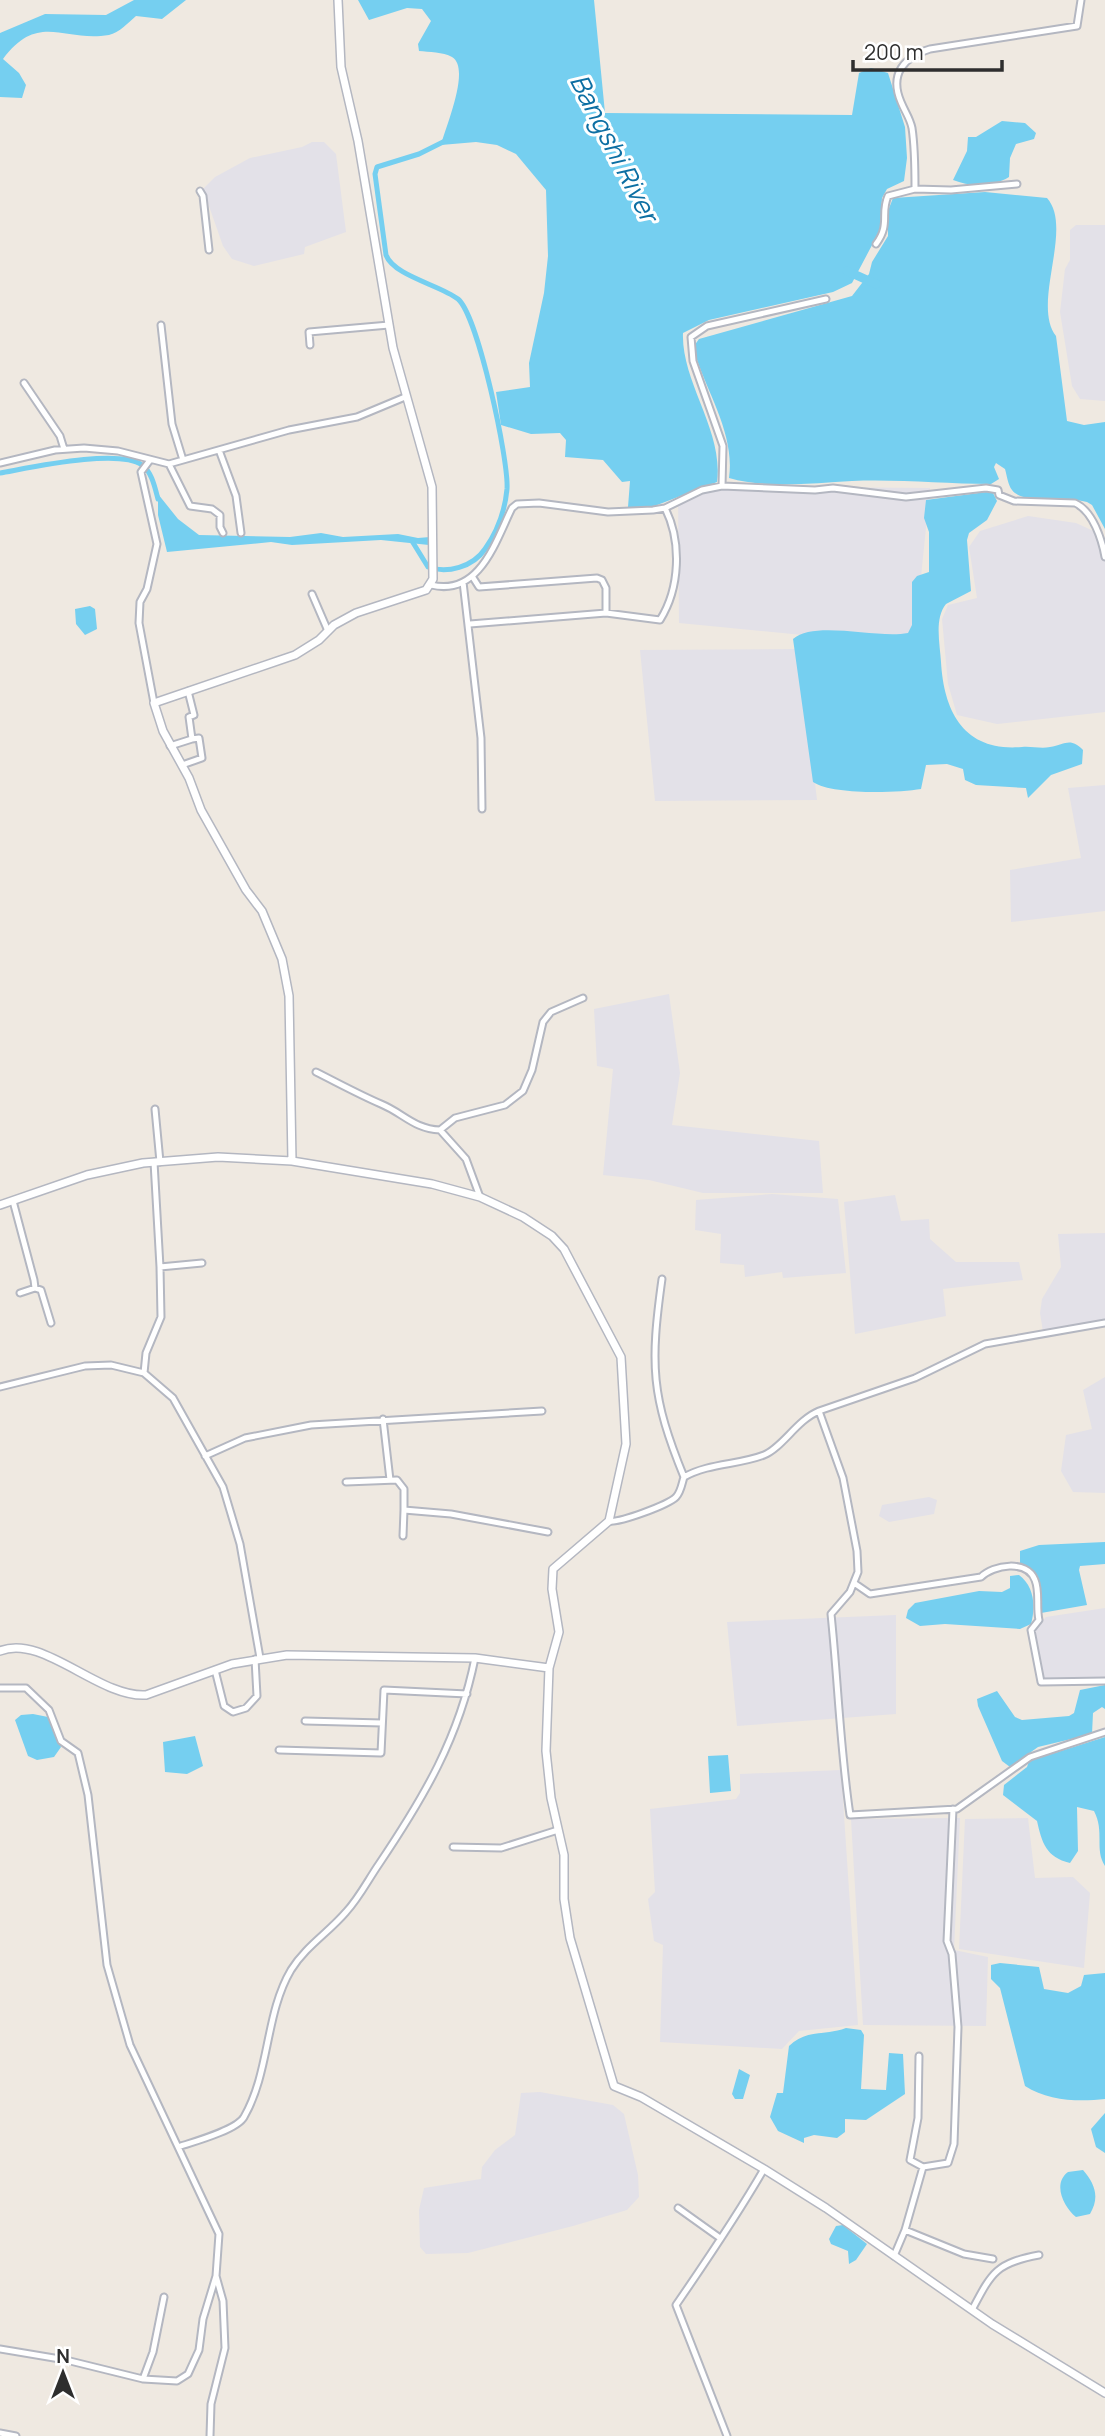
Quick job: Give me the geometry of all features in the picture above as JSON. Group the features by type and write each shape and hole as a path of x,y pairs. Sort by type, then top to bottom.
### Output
{"main road":[{"path":"292,1161 289,996 282,959 262,911 246,890 201,810 182,765 170,746 154,703 295,655 356,613 432,582 432,487 405,397 388,325 358,141 341,67 338,0"},
{"path":"0,1205 87,1175 157,1162 218,1157 292,1161 432,1184 480,1197 536,1224 564,1249 621,1357 626,1444 609,1521 553,1569 552,1589 559,1632 549,1668 546,1751 564,1855 564,1899 570,1938 614,2086 641,2097 764,2169 972,2310 1105,2393"},
{"path":"0,1651 15,1647 52,1658 118,1693 132,1696 146,1695 258,1658 315,1655 479,1658 549,1668"}],"street":[{"path":"915,189 912,130 909,116 900,102 898,87 900,66 911,55 930,49 1077,26 1081,0"},
{"path":"876,244 887,224 885,203 888,196 915,189 951,190 1017,184"},
{"path":"200,191 203,196 209,250"},
{"path":"722,486 723,446 693,361 691,337 707,326 826,299"},
{"path":"161,325 172,424 183,460"},
{"path":"310,345 309,332 388,325"},
{"path":"24,383 60,436 64,449"},
{"path":"0,463 64,449 118,451 169,464 311,424 357,417 405,397"},
{"path":"219,450 236,496 242,533"},
{"path":"149,461 141,472 157,544 139,613 154,703"},
{"path":"169,464 190,506 212,509 220,514 223,533"},
{"path":"432,582 463,582 472,576 493,551 512,508 517,504 539,503 608,512 665,508 686,496 722,486 833,488 906,497 986,488 998,489 999,495 1014,501 1075,503 1081,506 1092,522 1105,557"},
{"path":"470,624 606,613 660,620 673,590 676,541 675,527 665,508"},
{"path":"472,576 479,587 597,578 602,580 606,588 606,613"},
{"path":"463,582 470,624 481,738 482,809"},
{"path":"312,594 328,631"},
{"path":"188,691 194,715 189,717 192,739"},
{"path":"170,746 199,738 202,758 182,765"},
{"path":"316,1072 363,1098 382,1104 412,1124 424,1129 440,1130 464,1114 505,1105 523,1091 532,1070 542,1022 551,1012 583,998"},
{"path":"144,1373 146,1353 161,1317 155,1109"},
{"path":"440,1130 466,1159 480,1197"},
{"path":"13,1201 35,1289"},
{"path":"160,1267 202,1263"},
{"path":"609,1521 620,1521 671,1500 680,1491 684,1477 656,1392 654,1339 662,1279"},
{"path":"20,1293 41,1290 51,1323"},
{"path":"684,1477 712,1466 766,1454 795,1427 819,1411 915,1378 985,1344 1105,1323"},
{"path":"0,1387 85,1366 111,1365 144,1373 173,1398 223,1487 240,1545 258,1658 257,1696 246,1708 233,1712 224,1706 215,1670"},
{"path":"205,1455 245,1438 310,1425 542,1410"},
{"path":"819,1411 843,1478 857,1551 858,1572 854,1583 850,1592 831,1614 841,1712 839,1747 850,1815 953,1810 1030,1756 1105,1732"},
{"path":"383,1419 390,1480"},
{"path":"346,1482 401,1482 403,1536"},
{"path":"404,1510 451,1514 548,1532"},
{"path":"854,1583 870,1594 981,1577 990,1568 1007,1566 1027,1570 1035,1579 1039,1620 1031,1630 1041,1682 1105,1681"},
{"path":"178,2147 232,2127 244,2119 269,2048 273,2021 290,1973 319,1935 346,1913 411,1817 439,1769 479,1658"},
{"path":"0,1688 26,1688 49,1710 61,1741 78,1753 88,1795 107,1965 130,2045 219,2234 216,2276 203,2319 198,2350 188,2374 177,2381 143,2379 66,2360 0,2349"},
{"path":"279,1750 381,1753 384,1690 467,1694"},
{"path":"305,1721 382,1723"},
{"path":"919,2056 918,2119 910,2160 923,2167 948,2164 954,2144 958,2027 952,1954 947,1941 953,1810"},
{"path":"453,1847 501,1848 558,1830"},
{"path":"894,2256 905,2230 923,2167"},
{"path":"727,2436 676,2305 720,2238 732,2226 764,2169"},
{"path":"678,2208 720,2238"},
{"path":"905,2230 964,2254 993,2259"},
{"path":"972,2310 998,2269 1011,2260 1040,2255"},
{"path":"210,2436 211,2404 225,2348 223,2301 216,2276"},
{"path":"143,2379 153,2352 164,2297"},
{"path":"0,2433 16,2436"}],"shaded area":[{"path":"312,142 324,142 336,154 346,232 305,247 304,254 254,266 232,259 223,246 203,189 215,177 250,158 302,147"},
{"path":"1076,225 1105,225 1105,401 1080,399 1072,386 1060,312 1065,269 1070,260 1070,230"},
{"path":"678,486 930,488 914,646 679,623"},
{"path":"1028,516 1076,523 1098,533 1105,553 1105,712 997,724 957,715 948,684 942,619 948,605 977,598 969,547 980,531"},
{"path":"799,649 817,800 655,801 640,650"},
{"path":"1105,785 1105,911 1011,922 1010,870 1081,858 1068,788"},
{"path":"669,994 680,1073 672,1125 819,1141 823,1193 703,1193 649,1180 603,1175 613,1069 597,1066 594,1009"},
{"path":"772,1194 838,1199 846,1273 783,1278 782,1272 745,1277 744,1265 720,1263 721,1234 695,1230 696,1200"},
{"path":"895,1195 901,1221 929,1219 930,1239 956,1262 1019,1262 1023,1280 943,1289 946,1316 855,1334 844,1202"},
{"path":"1105,1233 1105,1326 1044,1338 1040,1313 1042,1299 1061,1267 1058,1234"},
{"path":"1105,1377 1105,1493 1073,1492 1061,1471 1066,1435 1092,1429 1083,1390"},
{"path":"929,1497 937,1500 934,1514 889,1522 879,1516 882,1505"},
{"path":"1105,1608 1105,1679 1043,1679 1033,1631 1046,1617"},
{"path":"896,1615 896,1714 737,1726 727,1622"},
{"path":"841,1770 858,2025 799,2031 782,2049 660,2042 663,1945 654,1941 648,1899 655,1892 650,1809 736,1799 740,1793 740,1774"},
{"path":"960,1818 954,1950 988,1957 986,2026 863,2025 851,1819"},
{"path":"1028,1818 1035,1878 1073,1877 1090,1893 1084,1968 959,1949 965,1819"},
{"path":"540,2092 613,2105 624,2114 638,2175 639,2197 627,2210 573,2226 468,2253 426,2254 420,2247 419,2210 424,2188 481,2179 482,2167 495,2150 515,2135 521,2093"}],"water":[{"path":"134,0 186,0 162,19 136,16 120,30 109,35 40,32 28,36 3,59 19,73 26,85 22,98 0,97 0,33 45,14 106,15"},
{"path":"358,0 594,0 605,113 852,115 859,73 871,68 888,73 905,127 907,158 904,181 887,189 882,198 880,230 852,283 833,292 709,320 683,333 688,370 714,444 717,482 652,507 628,507 630,481 622,482 603,460 565,457 566,440 560,433 531,434 501,425 496,392 530,387 529,363 544,293 548,256 546,190 516,154 497,145 476,142 441,145 458,85 457,63 448,55 419,51 418,44 431,21 422,9 407,8 369,20"},
{"path":"1002,121 1025,123 1036,133 1034,139 1016,144 1010,158 1009,177 996,183 981,185 953,180 967,151 968,137 976,137"},
{"path":"985,192 1047,198 1054,211 1055,246 1048,305 1050,322 1056,336 1067,421 1084,425 1105,422 1105,529 1092,505 1087,502 1036,499 1018,495 1011,488 1005,469 996,463 994,467 999,479 991,484 869,481 775,484 729,478 730,462 725,432 696,357 694,346 699,339 852,296 869,274 872,262 888,236 888,211 893,198"},
{"path":"993,493 997,501 987,520 969,533 967,540 971,591 946,604 940,617 939,640 947,698 961,725 972,736 986,743 1002,747 1043,748 1071,743 1083,750 1082,764 1051,775 1028,798 1026,788 976,785 965,780 963,769 947,764 926,765 921,789 849,791 813,782 793,639 803,634 831,630 908,633 912,625 912,582 917,576 929,572 929,532 924,518 926,500"},
{"path":"158,494 178,519 199,535 290,537 321,533 343,537 398,534 418,538 430,537 429,545 381,540 292,545 271,542 167,552 158,515"},
{"path":"90,606 95,609 97,629 85,635 76,624 75,609"},
{"path":"1105,1542 1105,1564 1080,1566 1087,1605 1041,1613 1038,1580 1020,1564 1020,1551 1039,1545"},
{"path":"1019,1575 1031,1591 1033,1603 1031,1624 1020,1629 945,1624 920,1626 906,1618 908,1610 915,1603 979,1591 1002,1592 1010,1588 1010,1576"},
{"path":"1105,1685 1105,1709 1102,1707 1093,1713 1092,1734 1038,1747 1010,1767 1002,1761 977,1699 997,1691 1015,1717 1022,1720 1069,1716 1074,1713 1080,1690"},
{"path":"21,1715 48,1717 61,1747 54,1757 37,1760 28,1756 15,1720"},
{"path":"195,1736 203,1766 187,1774 165,1772 163,1742"},
{"path":"1105,1737 1105,1866 1100,1853 1099,1826 1094,1811 1077,1807 1078,1851 1070,1863 1050,1853 1043,1842 1037,1821 1003,1795 1004,1785 1027,1767 1029,1761"},
{"path":"728,1755 731,1791 710,1793 708,1756"},
{"path":"1000,1963 1039,1967 1044,1989 1068,1993 1081,1986 1084,1975 1105,1973 1105,2099 1064,2099 1044,2095 1025,2086 1000,1988 991,1979 991,1965"},
{"path":"846,2028 861,2030 864,2035 861,2089 886,2090 889,2053 903,2054 905,2094 866,2120 845,2119 845,2132 837,2138 814,2135 804,2138 804,2143 778,2131 770,2117 777,2093 783,2093 789,2046 802,2037"},
{"path":"739,2069 750,2075 743,2099 735,2099 732,2094"},
{"path":"1105,2113 1105,2153 1096,2147 1091,2129"},
{"path":"1083,2170 1091,2180 1095,2202 1090,2214 1076,2217 1064,2202 1060,2189 1063,2177 1068,2172"},
{"path":"843,2225 867,2244 856,2260 849,2264 848,2251 831,2244 829,2239 836,2226"}],"waterway":[{"path":"412,541 428,567 443,570 467,564 480,555 493,535 502,513 507,489 503,450 491,390 466,311 458,299 398,269 386,255 375,174 377,167 419,154 447,140"},
{"name":"Bangshi River","path":"847,271 876,284"},
{"path":"0,473 73,461 114,458 130,460 142,465 148,472 158,499"}]}
